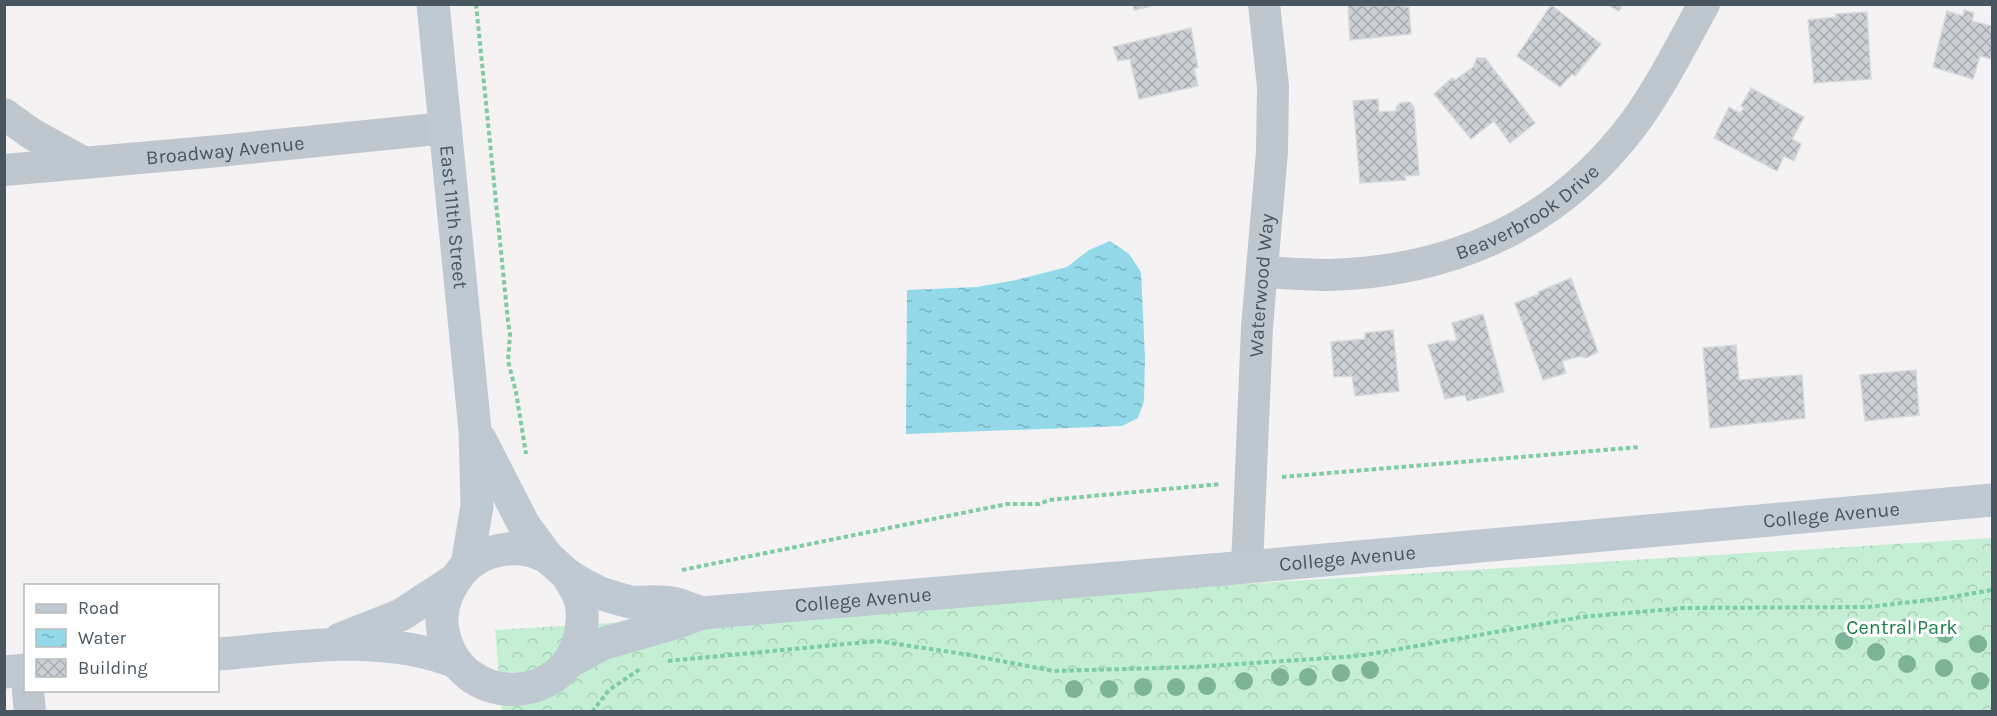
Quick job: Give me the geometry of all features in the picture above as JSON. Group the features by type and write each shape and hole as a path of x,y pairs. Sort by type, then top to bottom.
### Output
{"main road":[{"name":"East 111th Street","path":"433,4 475,430 477,506 460,573"},
{"name":"East 111th Street","path":"475,430 524,525 559,567"},
{"name":"College Avenue","path":"560,671 602,644 702,613 1992,500"},
{"path":"327,644 400,615 486,553 508,549 530,551 559,567 579,595 583,618 580,642 530,711"},
{"name":"College Avenue","path":"559,567 600,592 629,602 670,603 702,613"},
{"path":"460,573 444,601 442,622 446,643 461,668 479,711"},
{"path":"219,654 327,644 408,647 434,654 461,668 487,686 509,691 531,688 560,671"},
{"path":"4,672 24,670"}],"street":[{"name":"Waterwood Way","path":"1247,567 1257,327 1272,152 1273,86 1264,4"},
{"name":"Beaverbrook Drive","path":"1262,272 1330,275 1385,269 1438,260 1472,249 1509,231 1583,181 1610,152 1636,120 1704,4"},
{"path":"4,114 32,134 82,162"},
{"name":"Broadway Avenue","path":"4,170 446,128"},
{"path":"28,692 30,711"}],"path":[{"path":"476,4 508,321 508,361 516,392 526,455"},
{"path":"680,571 1007,504 1039,504 1049,500 1212,485 1250,479 1640,447"},
{"path":"664,661 877,641 1054,671 1193,666 1359,656 1582,618 1684,608 1868,607 1992,590"},
{"path":"592,711 609,690 625,678 649,666"}],"green space":[{"name":"Central Park","path":"1992,538 1992,711 502,711 495,630"}],"water":[{"path":"1110,241 1129,254 1141,272 1145,358 1144,401 1138,418 1122,426 906,434 907,290 977,287 1016,280 1067,267 1089,250"}],"building":[{"path":"1133,4 1160,4 1134,10"},
{"path":"1348,4 1405,4 1405,7 1409,7 1411,34 1350,40"},
{"path":"1606,4 1623,4 1619,11"},
{"path":"1551,5 1601,44 1575,76 1572,74 1560,87 1517,56"},
{"path":"1964,10 1974,13 1972,21 1992,26 1992,59 1980,56 1973,79 1933,67 1947,11 1963,16"},
{"path":"1867,12 1871,79 1814,83 1808,20 1836,17 1836,14"},
{"path":"1191,28 1198,68 1194,68 1198,86 1139,99 1130,59 1118,61 1113,47"},
{"path":"1477,58 1485,58 1535,123 1510,143 1494,121 1471,139 1434,94 1452,78 1455,80 1473,67"},
{"path":"1751,88 1804,117 1792,139 1801,144 1794,161 1784,156 1777,171 1714,138 1729,107 1740,113 1744,108 1741,106"},
{"path":"1378,99 1379,112 1396,111 1400,103 1410,102 1414,107 1419,175 1405,176 1406,180 1360,183 1353,101"},
{"path":"1571,278 1598,352 1586,358 1581,356 1562,361 1566,373 1543,380 1515,303"},
{"path":"1483,314 1504,392 1467,401 1465,395 1445,399 1428,345 1457,340 1452,323"},
{"path":"1393,330 1399,391 1355,396 1352,376 1334,377 1331,342 1365,339 1365,333"},
{"path":"1736,345 1739,380 1802,375 1805,418 1710,428 1703,348"},
{"path":"1916,370 1919,415 1865,421 1860,375"}]}
